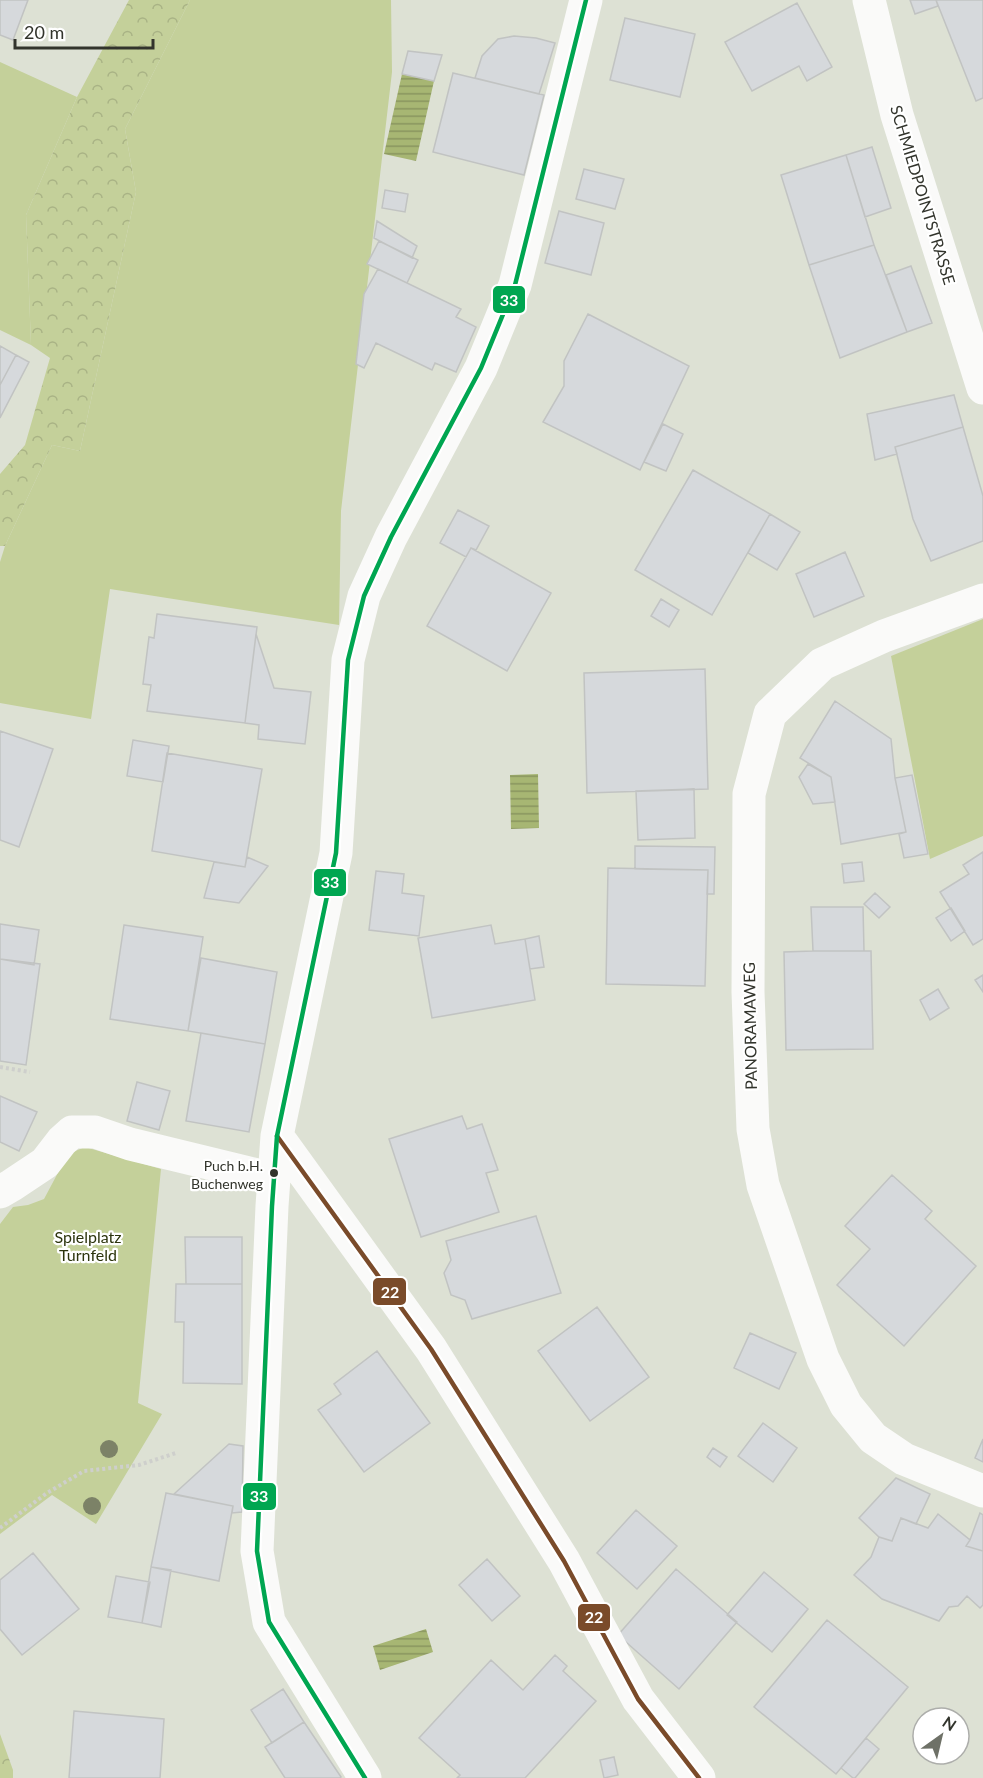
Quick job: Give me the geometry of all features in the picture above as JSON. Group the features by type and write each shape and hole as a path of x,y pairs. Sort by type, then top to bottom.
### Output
{"street":[{"path":"365,1778 269,1623 257,1551 277,1136 336,853 348,660 364,596 391,537 481,368 516,285 586,0"},
{"name":"SCHMIEDPOINTSTRASSE","path":"869,0 897,115 983,387"},
{"name":"PANORAMAWEG","path":"983,600 884,636 822,664 770,714 748,794 748,957 753,1129 763,1185 823,1359 846,1405 873,1438 904,1459 983,1491"},
{"path":"0,1192 45,1163 72,1132 95,1132 130,1144 274,1179"},
{"path":"277,1136 431,1349 564,1561 638,1699 699,1778"}],"path":[{"path":"0,1067 30,1072"},
{"path":"0,1528 47,1493 84,1471 139,1465 176,1453"}],"green space":[{"path":"129,0 190,0 125,129 136,192 80,451 52,445 5,546 0,546 0,474 25,445 50,358 31,345 26,215 77,97"},
{"path":"190,0 391,0 392,72 341,511 339,625 110,589 91,719 0,703 0,562 5,546 52,445 80,451 136,192 125,129"},
{"path":"0,62 77,97 26,215 31,345 0,330"},
{"path":"983,619 983,836 930,859 891,656"},
{"name":"Spielplatz Turnfeld","path":"85,1147 161,1169 138,1403 162,1414 96,1524 52,1495 0,1534 0,1224 13,1207 28,1205 44,1199 68,1154"},
{"path":"0,1734 13,1770 13,1778 0,1778"}],"shaded area":[{"path":"402,74 434,81 416,161 384,154"},
{"path":"538,774 539,828 511,829 510,775"},
{"path":"426,1629 433,1652 380,1670 373,1646"}],"building":[{"path":"0,0 28,0 13,40 0,35"},
{"path":"910,0 936,0 938,6 915,14"},
{"path":"936,0 983,0 983,98 976,101"},
{"path":"797,3 832,67 807,81 799,66 752,91 725,42"},
{"path":"625,18 695,34 680,97 610,80"},
{"path":"514,36 555,43 539,94 475,78 482,56 498,39"},
{"path":"408,51 442,55 434,81 402,74"},
{"path":"453,73 544,95 524,175 433,152"},
{"path":"872,147 891,208 865,217 846,155"},
{"path":"846,155 874,245 809,265 781,175"},
{"path":"584,169 624,179 615,209 576,199"},
{"path":"385,190 408,194 405,212 382,208"},
{"path":"559,211 604,223 591,275 545,263"},
{"path":"377,221 417,246 412,258 374,238"},
{"path":"379,241 418,260 407,283 367,264"},
{"path":"874,245 907,332 840,358 809,265"},
{"path":"911,266 932,323 907,332 886,275"},
{"path":"378,269 461,309 456,317 476,327 456,372 435,363 432,370 376,343 364,368 356,364 364,294"},
{"path":"588,314 689,366 640,470 543,422 564,386 564,361"},
{"path":"0,346 16,355 0,385"},
{"path":"16,355 29,362 0,418 0,385"},
{"path":"954,395 963,427 895,447 897,454 875,460 867,414"},
{"path":"663,424 683,434 666,471 644,462"},
{"path":"963,427 983,496 983,541 931,561 913,519 895,447"},
{"path":"693,470 770,514 712,615 635,570"},
{"path":"458,510 489,526 476,550 471,548 466,557 440,543"},
{"path":"770,514 800,532 777,570 748,553"},
{"path":"471,548 551,593 507,671 427,626"},
{"path":"845,552 864,596 814,617 796,574"},
{"path":"661,599 679,610 669,627 651,616"},
{"path":"157,614 257,627 245,723 147,711 151,685 143,684 149,637 154,638"},
{"path":"256,634 274,688 311,692 305,744 258,739 259,725 245,723"},
{"path":"705,669 708,789 587,793 584,673"},
{"path":"835,701 891,739 895,778 906,832 841,844 831,777 800,758"},
{"path":"0,731 53,749 19,847 0,840"},
{"path":"133,740 169,746 163,782 127,776"},
{"path":"167,753 262,769 245,867 152,851"},
{"path":"808,764 831,777 835,802 813,804 799,777"},
{"path":"912,775 928,854 904,858 899,834 906,832 895,778"},
{"path":"694,789 695,838 638,840 636,791"},
{"path":"635,846 715,847 714,894 707,894 708,870 635,869"},
{"path":"983,852 983,939 973,945 940,892 969,874 963,865"},
{"path":"247,857 268,866 239,903 204,898 214,862 245,867"},
{"path":"862,862 864,881 844,883 842,864"},
{"path":"608,868 708,870 705,986 606,984"},
{"path":"376,871 404,874 402,893 424,896 419,936 369,930"},
{"path":"875,893 890,907 879,918 864,904"},
{"path":"811,907 863,907 864,951 813,951"},
{"path":"951,908 965,931 951,941 936,918"},
{"path":"0,924 39,930 34,965 0,959"},
{"path":"124,925 203,937 188,1031 110,1019"},
{"path":"491,925 495,944 525,939 535,1000 432,1018 418,938"},
{"path":"539,936 544,967 530,969 525,939"},
{"path":"871,951 873,1049 786,1050 784,952"},
{"path":"201,958 277,972 265,1044 188,1031"},
{"path":"0,959 40,964 26,1065 0,1061"},
{"path":"983,975 983,992 975,980"},
{"path":"938,989 949,1008 930,1020 920,1000"},
{"path":"201,1033 265,1044 249,1132 186,1121"},
{"path":"137,1082 170,1091 159,1130 127,1121"},
{"path":"0,1096 37,1112 19,1151 0,1142"},
{"path":"462,1116 467,1129 482,1124 498,1170 486,1173 499,1212 421,1237 389,1139"},
{"path":"892,1175 932,1211 925,1219 976,1266 904,1346 837,1285 870,1249 845,1226"},
{"path":"536,1216 561,1293 472,1319 465,1300 451,1295 444,1273 451,1260 446,1241"},
{"path":"185,1237 242,1237 242,1284 186,1284"},
{"path":"176,1284 242,1284 242,1384 183,1383 184,1322 175,1322"},
{"path":"597,1307 649,1377 590,1421 538,1351"},
{"path":"750,1333 796,1353 779,1389 734,1368"},
{"path":"377,1351 430,1423 364,1472 318,1410 341,1394 334,1384"},
{"path":"763,1423 797,1448 773,1482 738,1456"},
{"path":"983,1439 983,1462 975,1458"},
{"path":"229,1444 243,1446 242,1512 232,1513 233,1506 174,1494"},
{"path":"713,1448 727,1457 720,1467 707,1457"},
{"path":"896,1478 930,1494 916,1524 901,1518 892,1541 879,1537 859,1518"},
{"path":"166,1493 233,1506 219,1581 151,1567"},
{"path":"636,1510 677,1546 637,1589 597,1553"},
{"path":"980,1513 983,1515 983,1551 966,1546"},
{"path":"938,1514 970,1540 966,1546 983,1551 983,1605 980,1608 967,1596 958,1606 949,1607 939,1621 882,1599 854,1575 871,1557 879,1537 892,1541 901,1518 928,1528"},
{"path":"33,1553 79,1609 22,1655 0,1629 0,1580"},
{"path":"487,1559 520,1596 492,1621 459,1585"},
{"path":"151,1567 171,1570 161,1627 142,1623"},
{"path":"676,1569 737,1622 679,1689 618,1635"},
{"path":"764,1572 808,1609 772,1652 727,1615"},
{"path":"116,1576 150,1582 142,1623 108,1617"},
{"path":"827,1620 908,1687 836,1774 754,1707"},
{"path":"555,1655 567,1666 563,1671 596,1701 525,1778 457,1778 460,1775 419,1738 491,1660 523,1690"},
{"path":"283,1689 304,1722 272,1743 251,1710"},
{"path":"74,1711 164,1719 160,1778 69,1778"},
{"path":"304,1722 340,1778 285,1778 265,1747"},
{"path":"866,1738 879,1749 853,1778 841,1768"},
{"path":"614,1757 618,1775 604,1778 600,1760"}],"transit line":[{"name":"33","path":"365,1778 269,1622 257,1551 277,1136 336,853 348,660 364,596 391,537 481,368 515,285 586,0"},
{"name":"22","path":"277,1136 431,1349 564,1561 638,1699 699,1778"}],"place":[{"name":"Puch b.H. Buchenweg","path":"274,1173"}]}
